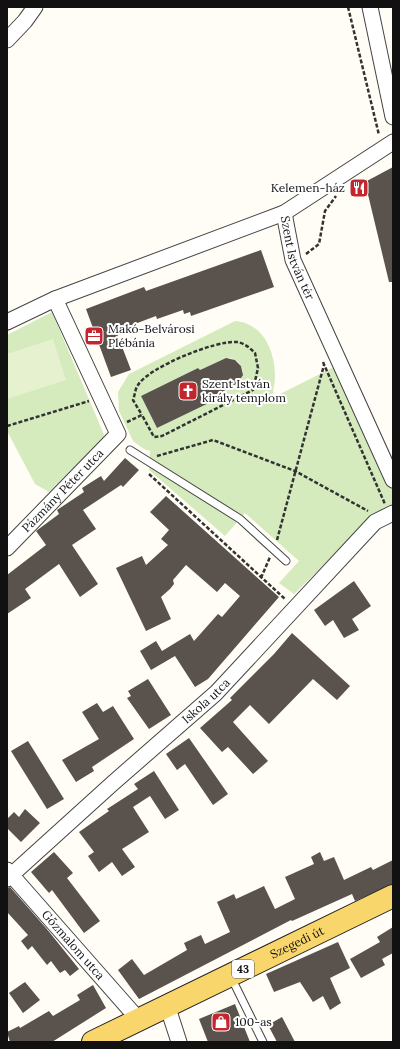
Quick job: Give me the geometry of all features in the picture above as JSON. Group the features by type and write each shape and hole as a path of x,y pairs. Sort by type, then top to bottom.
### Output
{"main road":[{"name":"Szegedi út","path":"93,1042 393,896"}],"street":[{"path":"7,40 25,22 35,7"},
{"path":"370,7 393,117"},
{"path":"284,213 388,146"},
{"name":"Szent István tér","path":"7,322 55,299 284,213 293,260 393,480"},
{"path":"55,299 117,431"},
{"name":"Pázmány Péter utca","path":"7,548 117,431"},
{"name":"Iskola utca","path":"8,874 216,693 375,522 388,516"},
{"name":"Gőzmalom utca","path":"8,874 139,1020"},
{"path":"168,1005 179,1042"}],"lane":[{"path":"130,450 240,519 286,561"},
{"path":"230,975 263,1042"}],"path":[{"path":"348,7 388,146"},
{"path":"223,342 238,342 255,353 258,368 253,390 162,436 154,437 142,415 133,400 138,385 151,373 202,348 223,342"},
{"path":"261,578 274,549 324,364"},
{"path":"7,426 101,397"},
{"path":"117,431 142,415"},
{"path":"130,450 149,459 213,440 295,471 388,516"},
{"path":"130,450 153,480 294,608"}],"green space":[{"path":"52,312 105,437 49,492 35,484 7,431 7,335"},
{"path":"235,321 245,323 253,327 266,340 270,348 273,357 275,376 272,398 336,366 393,490 393,508 373,517 294,594 279,583 299,561 245,513 225,536 149,470 150,451 144,449 133,441 119,411 118,392 129,374","holes":["230,358 239,363 243,374 241,379 234,387 213,397 214,400 157,428 141,396 198,368 200,370 221,360"]},
{"path":"53,339 66,380 7,399 7,354"}],"building":[{"path":"393,167 393,282 389,282 365,182"},
{"path":"261,250 274,287 191,316 190,312 184,314 183,310 157,319 156,316 116,331 131,370 111,377 86,309 144,287 146,291"},
{"name":"Szent István király templom","path":"226,358 235,360 241,366 243,375 238,383 213,397 215,400 157,428 141,396 198,368 200,370"},
{"path":"125,458 139,470 123,487 121,485 83,510 96,529 72,545 98,584 80,597 59,564 25,589 31,598 7,614 7,575 46,545 36,531 59,514 57,510 84,492 82,488 101,476 104,481"},
{"path":"166,496 279,597 208,679 195,687 175,656 151,670 140,651 156,641 162,651 190,634 194,641 218,614 222,617 240,596 225,583 217,592 186,565 173,580 174,584 161,597 171,619 146,631 116,568 142,556 146,565 168,545 161,539 169,530 150,512"},
{"path":"354,581 371,606 352,619 359,630 344,638 333,620 325,626 314,610"},
{"path":"292,633 350,686 337,700 313,679 269,724 250,705 233,722 268,761 253,774 228,747 222,752 200,728 232,700 230,698 274,654"},
{"path":"148,679 171,715 149,729 127,698 131,696 128,691"},
{"path":"97,703 103,712 113,706 134,739 92,767 94,771 76,782 62,760 99,739 82,712"},
{"path":"189,738 228,794 213,805 185,764 177,770 166,754"},
{"path":"28,741 64,799 47,809 11,751"},
{"path":"154,771 179,810 165,819 150,796 133,807 149,832 122,849 135,867 122,876 112,862 99,872 88,856 94,852 79,832 109,811 107,809 138,789 134,784"},
{"path":"25,809 40,823 21,842 7,828 7,819 14,812 19,817"},
{"path":"54,852 73,873 67,878 100,921 84,933 52,890 49,893 31,872"},
{"path":"320,852 324,861 334,857 344,880 371,867 373,870 393,860 393,884 355,901 352,894 292,921 291,920 139,999 118,970 132,959 144,975 187,950 184,943 201,935 205,944 230,932 217,902 234,894 236,899 264,886 275,909 295,899 285,877 314,864 311,857"},
{"path":"10,887 79,969 70,976 65,970 60,973 51,961 47,965 32,946 28,950 21,941 28,935 7,912 7,888"},
{"path":"393,927 393,953 382,959 385,965 361,978 350,959 380,942 377,937"},
{"path":"338,942 350,968 330,978 341,1003 330,1010 323,996 313,1002 300,982 274,992 266,974"},
{"path":"25,982 40,1000 23,1013 9,993"},
{"path":"93,985 106,1008 52,1042 10,1042 7,1032 19,1026 20,1028 49,1011 53,1016 80,1000 77,995"},
{"name":"100-as","path":"235,1004 250,1042 208,1042 199,1019"},
{"path":"282,1017 295,1042 277,1042 268,1025"}],"place":[{"name":"Kelemen-ház","path":"359,188"},
{"name":"Makó-Belvárosi Plébánia","path":"94,336"},
{"name":"Szent István király templom","path":"188,391"},
{"name":"100-as","path":"221,1022"}]}
